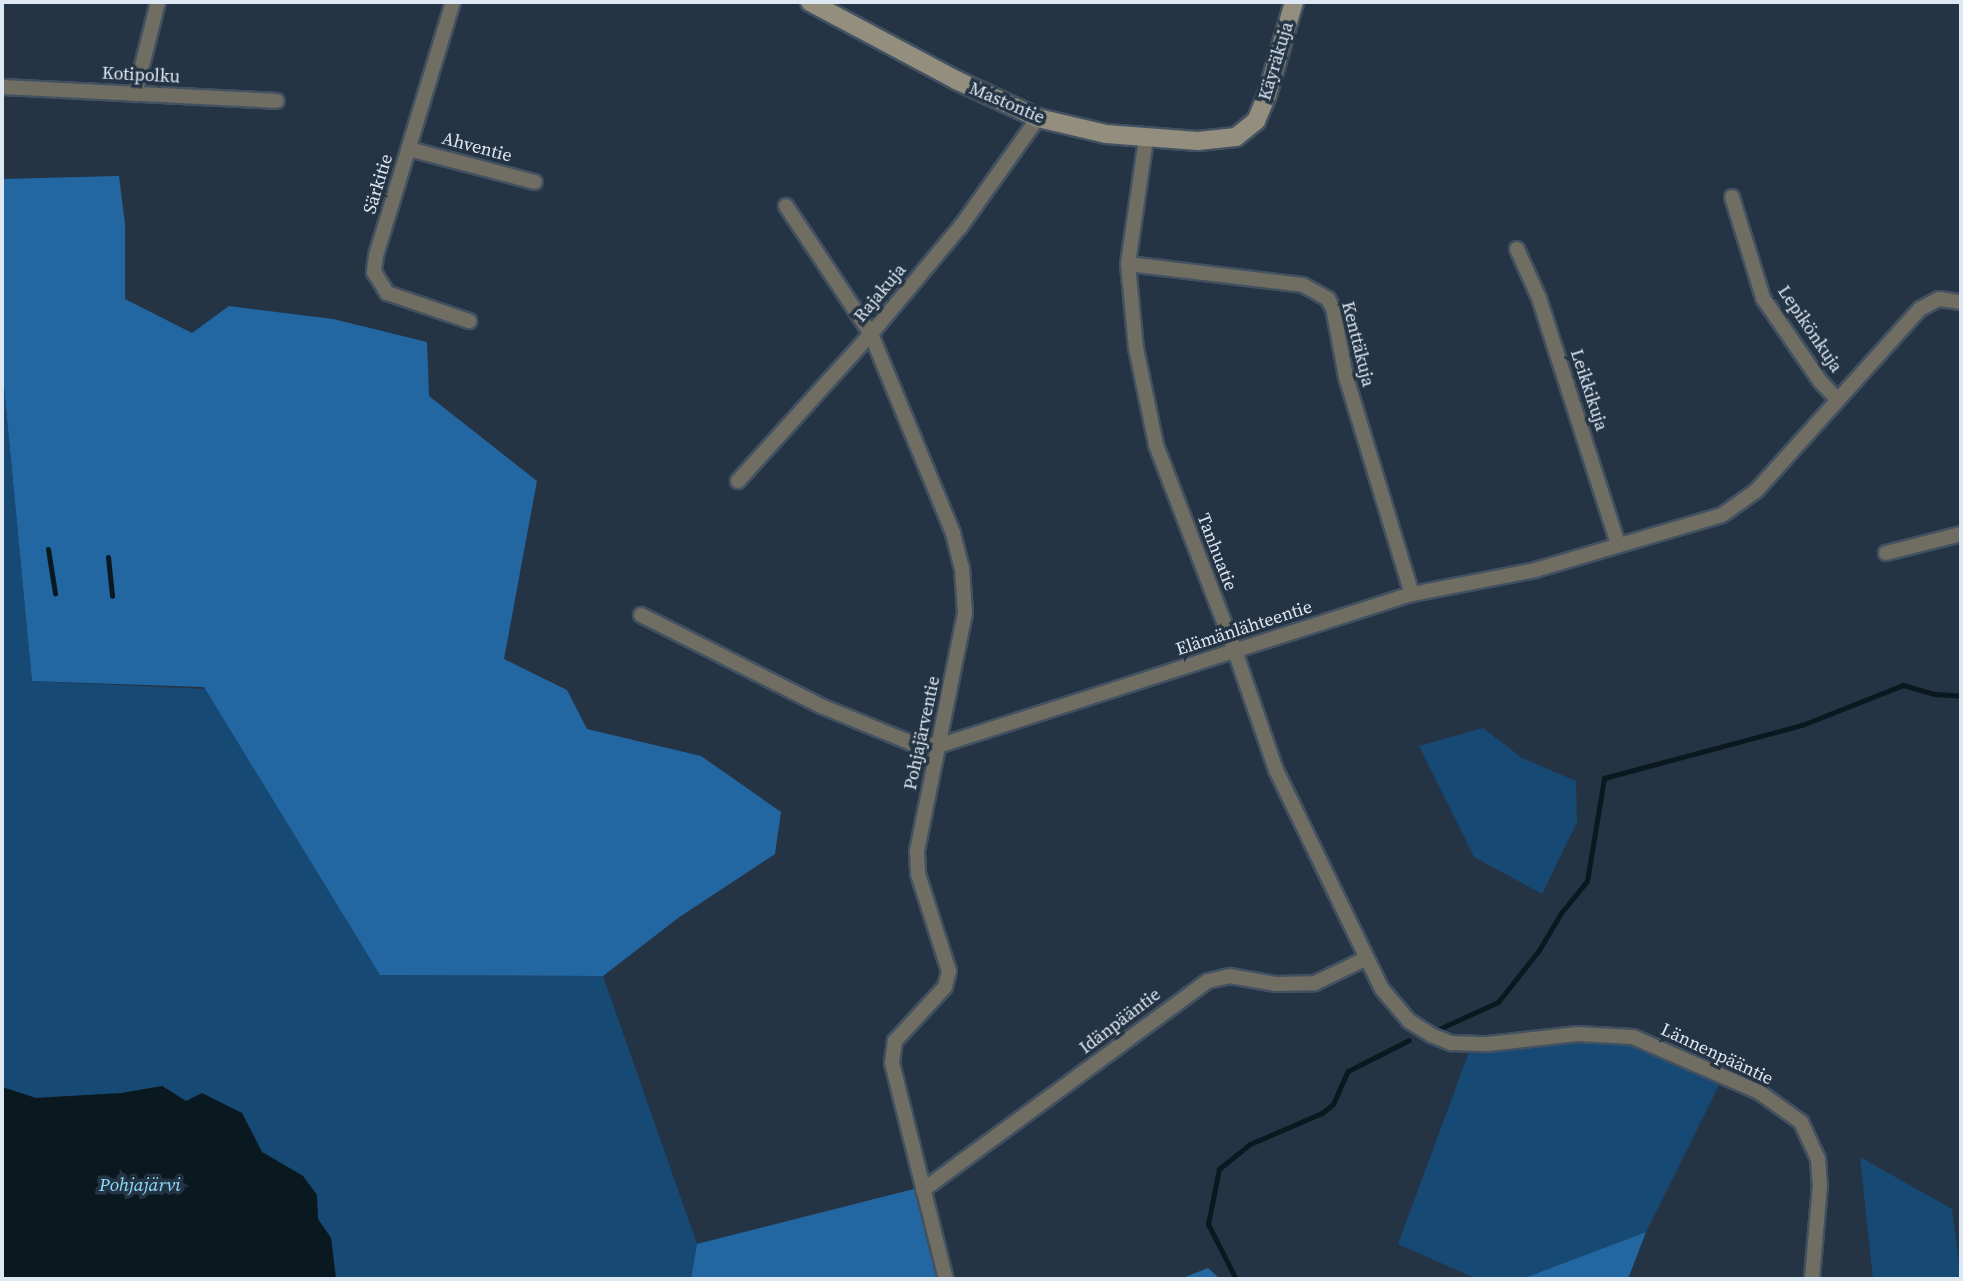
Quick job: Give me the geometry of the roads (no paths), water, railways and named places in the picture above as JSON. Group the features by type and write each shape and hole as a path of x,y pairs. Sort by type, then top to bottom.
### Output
{"street":[{"path":"135,94 158,2"},
{"name":"Särkitie","path":"453,2 374,263 377,280 387,293 469,321"},
{"name":"Mastontie","path":"810,2 956,80 1038,118 1069,127 1146,139 1223,140"},
{"name":"Käyräkuja","path":"1223,140 1244,133 1261,112 1294,2"},
{"name":"Kotipolku","path":"2,86 278,101"},
{"name":"Rajakuja","path":"738,481 871,334 961,226 1038,118"},
{"name":"Tanhuatie","path":"1146,139 1128,264 1136,348 1156,445 1235,651 1276,770 1365,959 1394,1005 1409,1021 1431,1035 1451,1043"},
{"name":"Ahventie","path":"409,149 535,181"},
{"name":"Lepikönkuja","path":"1732,197 1763,298 1820,381 1838,400"},
{"name":"Pohjajärventie","path":"786,206 871,334 953,533 962,568 965,613 920,831 918,874 948,971 944,987 895,1041 892,1063 946,1279"},
{"name":"Leikkikuja","path":"1517,249 1539,298 1618,544"},
{"name":"Kenttäkuja","path":"1128,264 1303,285 1328,299 1333,309 1346,377 1412,594"},
{"name":"Elämänlähteentie","path":"641,615 821,706 911,743 939,746 1412,594 1535,570 1722,514 1747,500 1926,304 1944,299 1961,302"},
{"path":"1885,553 1961,534"},
{"name":"Idänpääntie","path":"923,1190 1208,981 1230,976 1276,984 1315,983 1365,959"},
{"name":"Lännenpääntie","path":"1451,1043 1488,1044 1577,1034 1633,1037 1759,1092 1801,1122 1818,1158 1820,1185 1812,1279"}],"water":[{"name":"Pohjajärvi","path":"162,1086 186,1101 202,1093 242,1113 262,1152 303,1176 317,1195 318,1219 331,1238 336,1279 2,1279 2,1087 36,1098 122,1093"}],"waterway":[{"path":"48,549 55,593"},
{"path":"108,557 112,596"},
{"path":"1439,1029 1498,1002 1539,950 1561,913 1587,881 1604,778 1802,725 1903,685 1935,694 1961,696"},
{"path":"1236,1279 1208,1224 1219,1169 1250,1144 1322,1113 1333,1104 1348,1071 1409,1040"}]}
